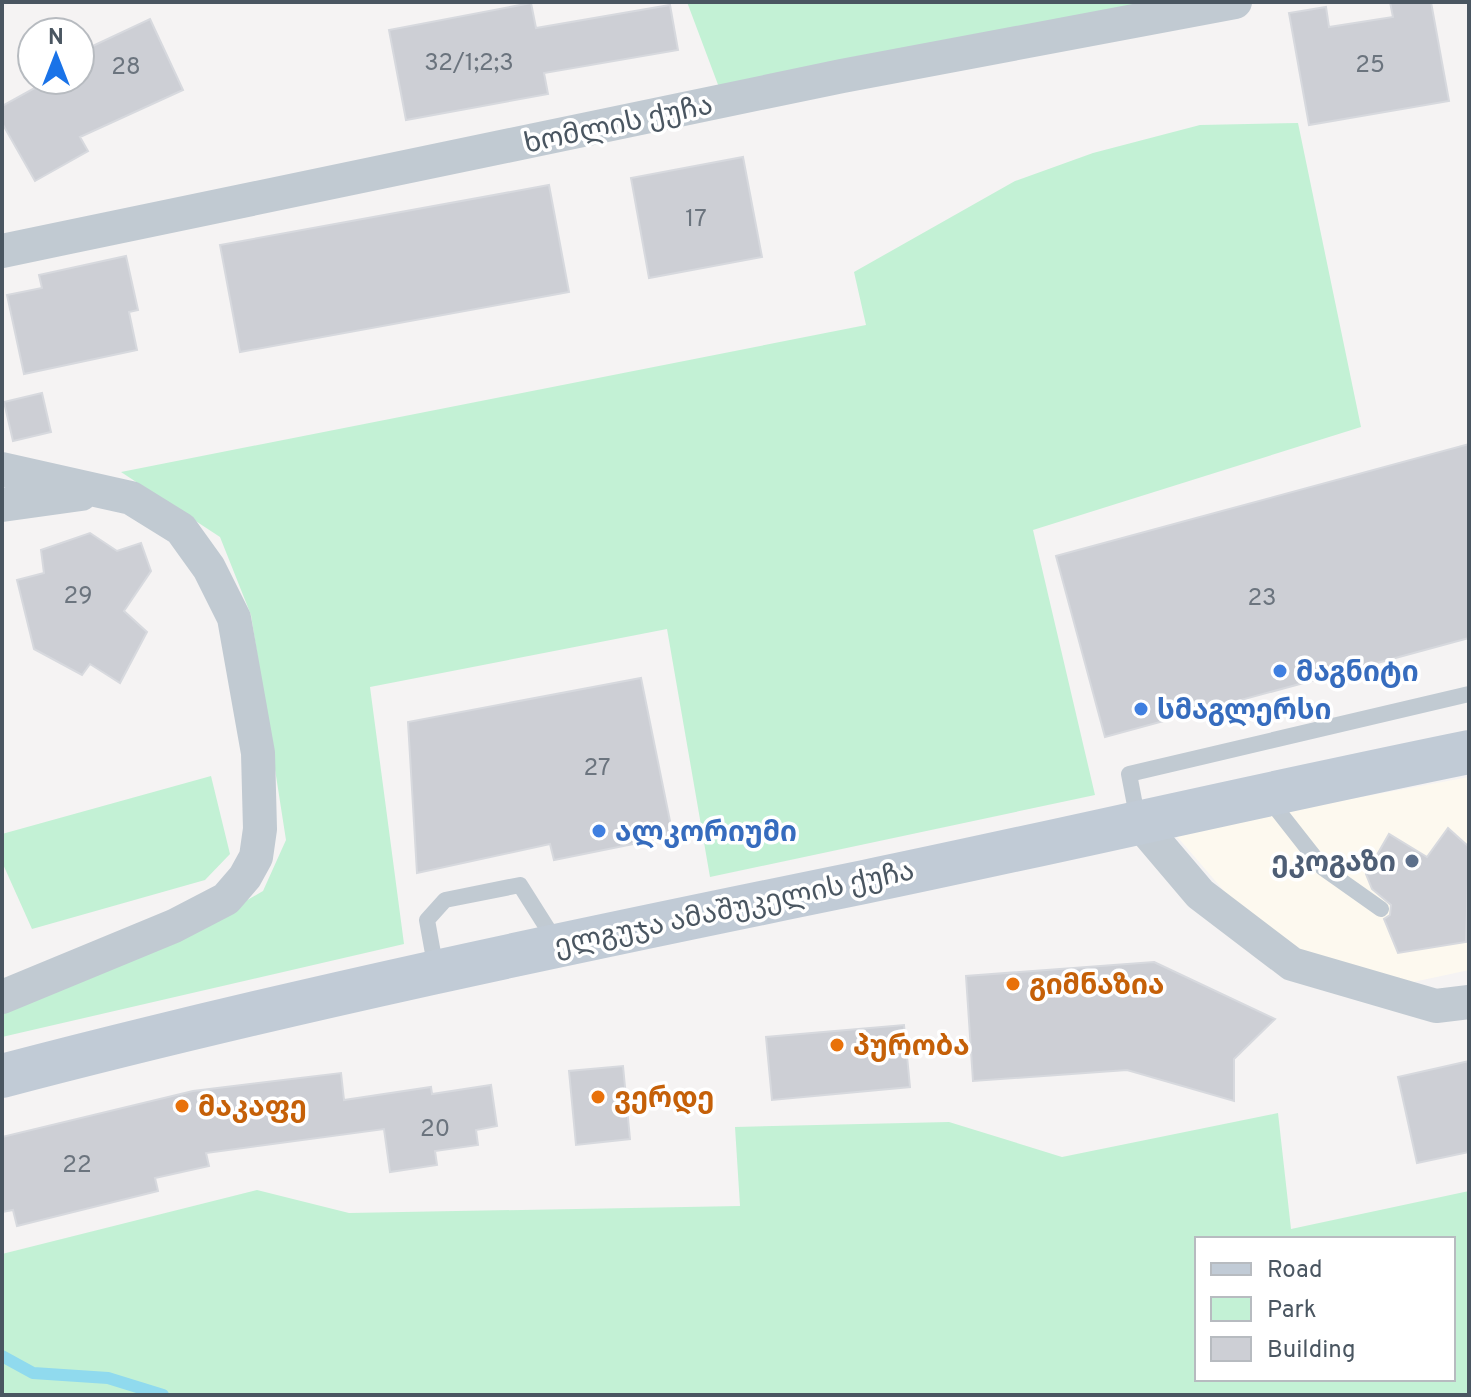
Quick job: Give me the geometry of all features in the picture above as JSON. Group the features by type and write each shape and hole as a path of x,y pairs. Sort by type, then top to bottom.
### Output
{"main road":[{"name":"ელგუჯა ამაშუკელის ქუჩა","path":"2,1076 135,1041 557,943 866,881 1469,752"}],"street":[{"name":"ხომლის ქუჩა","path":"2,251 842,76 1235,2"},
{"path":"2,469 131,498 181,529 209,568 234,618 258,753 260,829 256,857 245,877 226,899 174,926 2,997"},
{"path":"2,505 105,490"},
{"path":"1138,821 1200,894 1292,964 1333,979 1436,1006 1469,1002"}],"lane":[{"path":"1138,821 1129,774 1469,694"},
{"path":"1265,794 1323,868 1381,909"},
{"path":"436,971 427,920 445,900 520,885 557,943"}],"shaded area":[{"path":"1469,777 1469,970 1404,984 1305,959 1225,892 1173,832"}],"green space":[{"path":"687,2 1165,2 720,90"},
{"path":"1298,123 1361,427 1033,530 1095,795 710,877 667,629 370,687 404,944 2,1037 2,1010 181,938 263,891 286,840 251,615 220,537 121,472 866,325 854,272 1015,181 1093,153 1200,125"},
{"path":"211,776 230,854 205,880 32,929 2,862 2,834"},
{"path":"1278,1113 1291,1229 1469,1191 1469,1395 2,1395 2,1254 257,1190 349,1213 740,1206 735,1127 949,1122 1062,1157"}],"building":[{"path":"1390,2 1431,2 1449,101 1309,125 1289,13 1326,7 1329,27 1393,17"},
{"path":"531,3 536,28 670,5 678,50 544,73 548,94 406,120 389,30"},
{"path":"150,19 183,90 80,137 88,151 35,181 2,123 2,106 20,96 96,96 96,44"},
{"path":"743,157 762,257 649,278 631,178"},
{"path":"549,185 569,292 240,352 220,245"},
{"path":"126,256 138,310 129,312 137,350 24,374 7,295 42,288 39,275"},
{"path":"42,393 51,432 13,441 4,402"},
{"path":"1469,444 1469,638 1105,737 1056,556"},
{"path":"90,533 117,551 141,543 151,571 124,611 147,632 120,683 90,664 82,675 34,649 17,580 44,573 41,550"},
{"path":"641,678 673,836 554,860 550,844 417,873 408,722"},
{"path":"1448,828 1469,847 1466,942 1398,953 1384,919 1390,915 1391,905 1372,889 1366,874 1389,834 1427,857"},
{"path":"1154,962 1275,1019 1234,1059 1234,1101 1127,1070 973,1081 966,976"},
{"path":"904,1025 910,1087 772,1100 766,1037"},
{"path":"1469,1061 1469,1152 1417,1163 1398,1077"},
{"path":"623,1066 630,1139 576,1145 569,1071"},
{"path":"341,1073 344,1100 431,1087 432,1094 491,1085 497,1126 476,1130 478,1145 435,1151 437,1165 390,1172 384,1129 206,1153 209,1166 155,1178 158,1191 17,1226 13,1210 2,1212 2,1137 193,1091"}],"waterway":[{"path":"2,1356 33,1373 108,1378 163,1395"}],"place":[{"name":"მაგნიტი","path":"1280,671"},
{"name":"სმაგლერსი","path":"1141,709"},
{"name":"ალკორიუმი","path":"599,831"},
{"name":"ეკოგაზი","path":"1412,861"},
{"name":"გიმნაზია","path":"1013,984"},
{"name":"პურობა","path":"837,1045"},
{"name":"ვერდე","path":"598,1097"},
{"name":"მაკაფე","path":"182,1106"}]}
